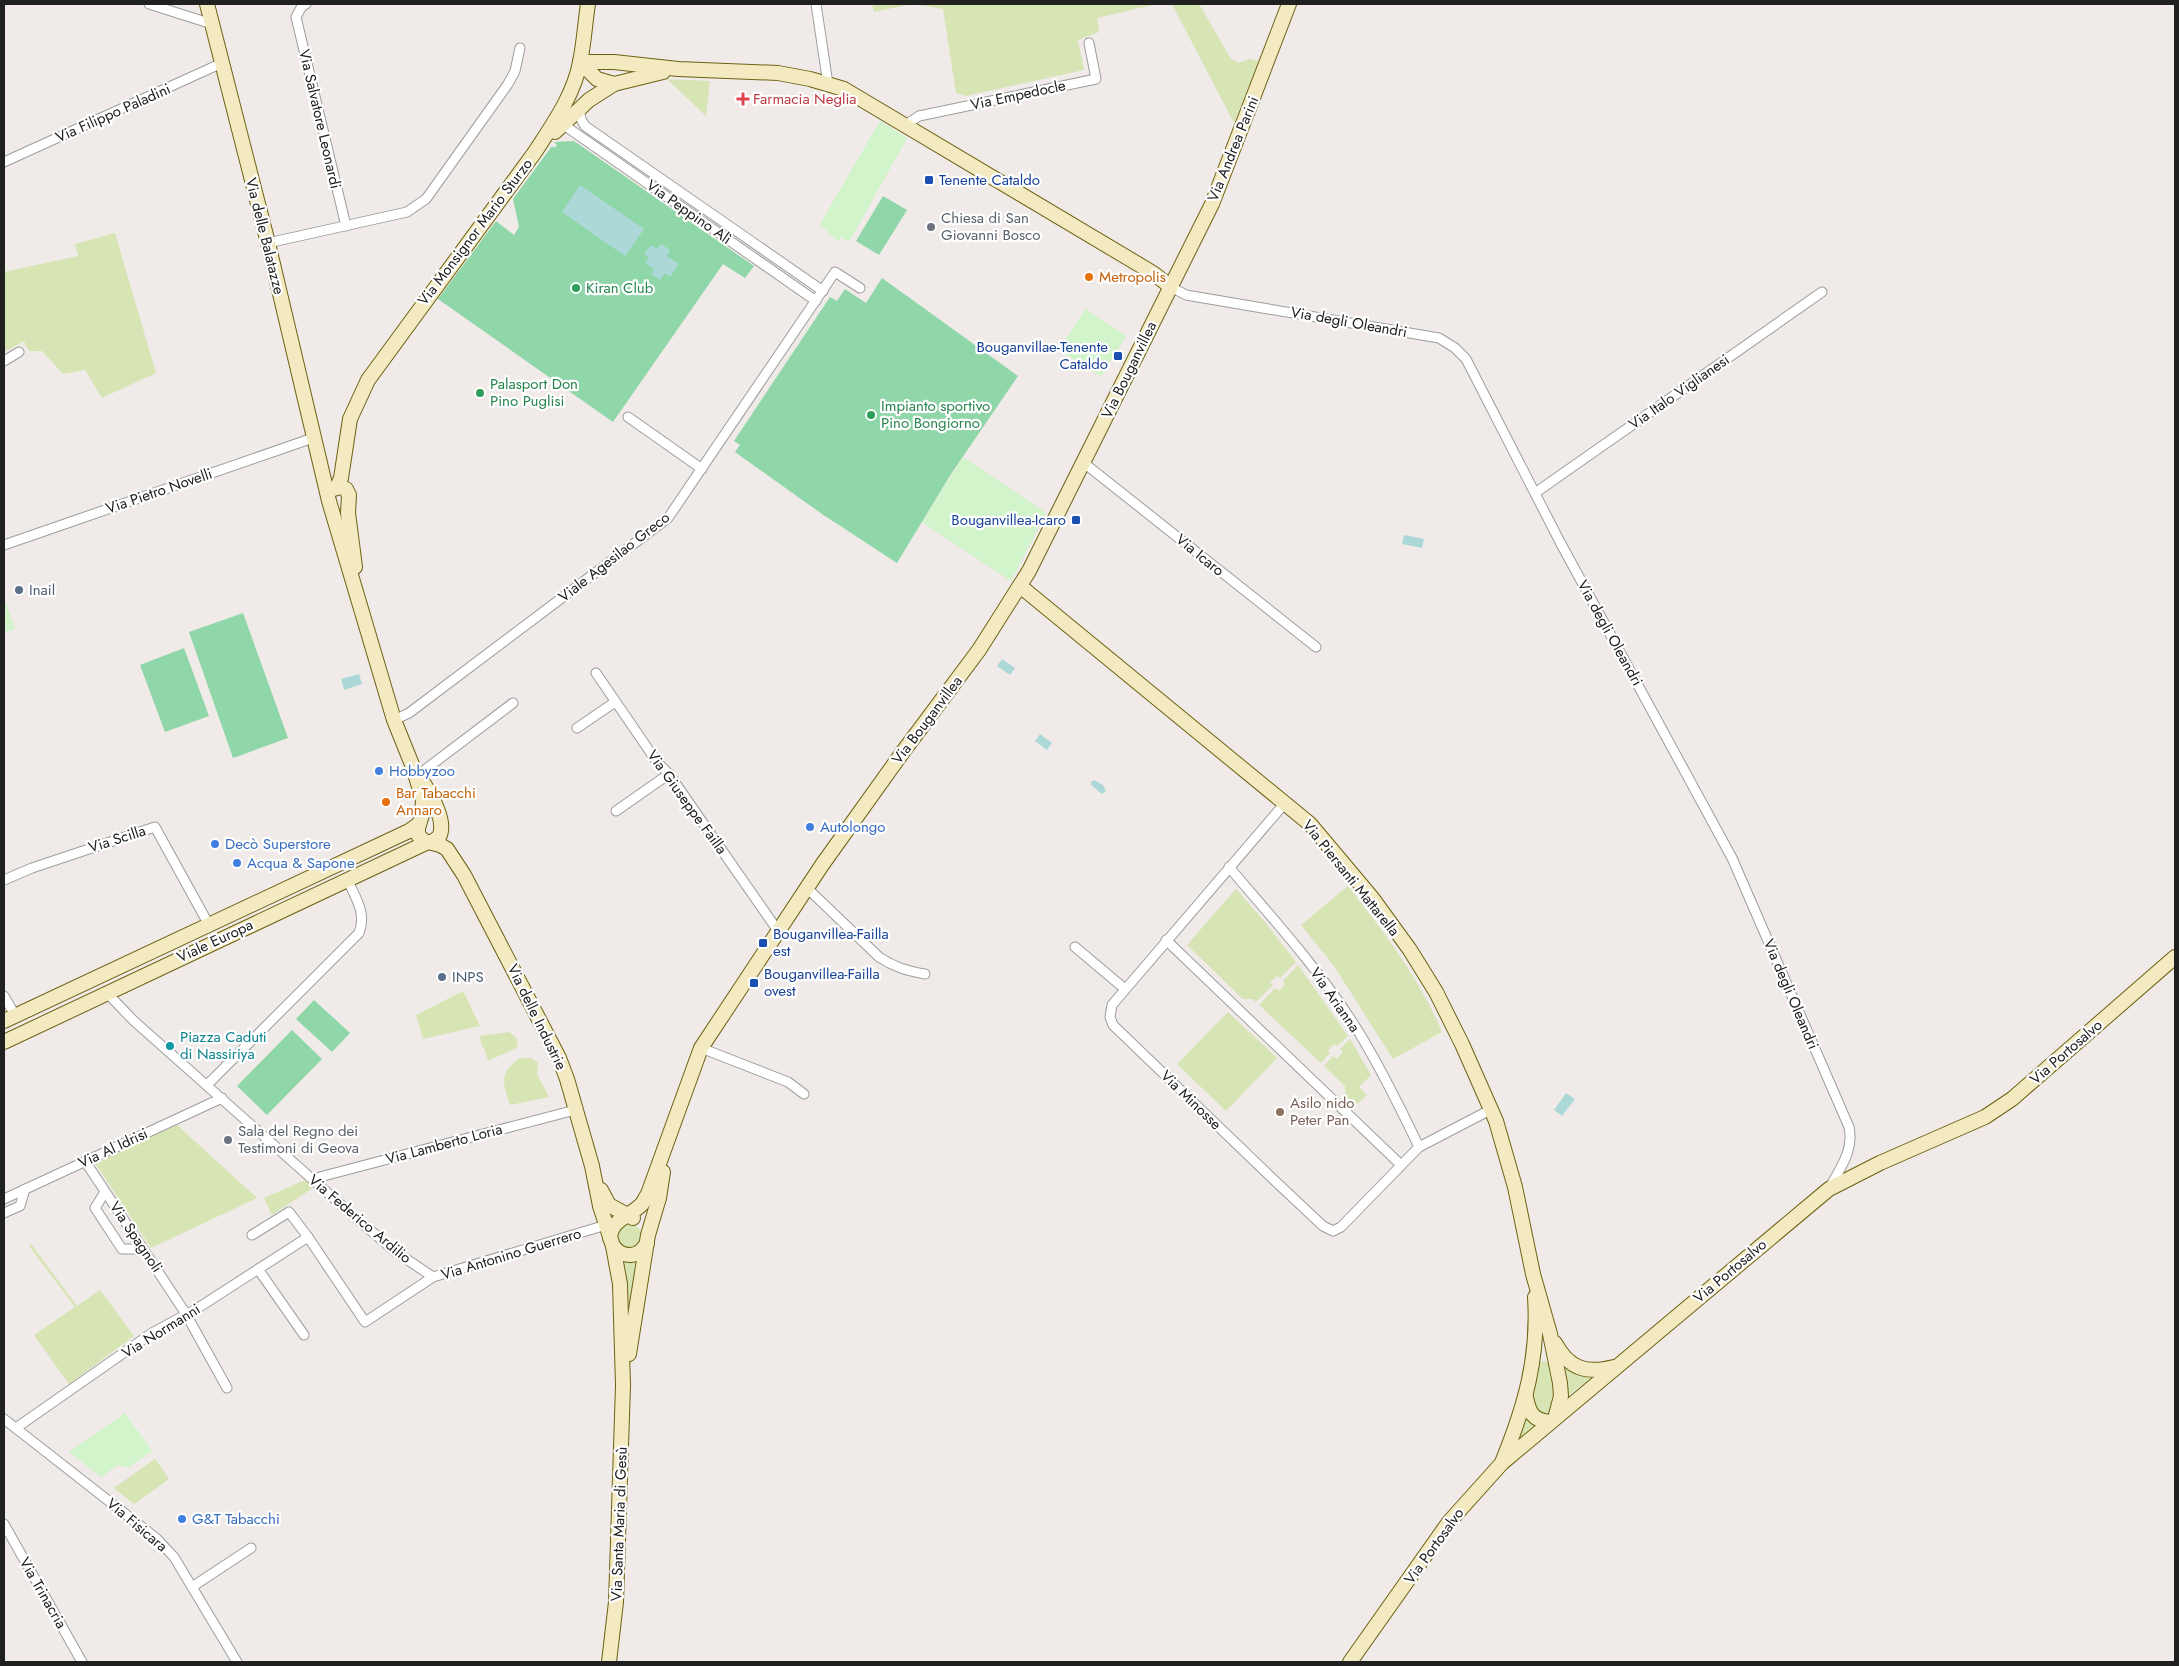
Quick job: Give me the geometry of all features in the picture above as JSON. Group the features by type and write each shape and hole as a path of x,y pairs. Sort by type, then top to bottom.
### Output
{"street":[{"path":"149,4 212,24"},
{"name":"Via delle Balatazze","path":"207,4 268,243 313,438 322,468 338,495 360,606 394,720"},
{"name":"Via Salvatore Leonardi","path":"306,4 302,6 296,17 346,226"},
{"path":"559,122 580,62 588,4"},
{"path":"816,4 828,84"},
{"name":"Via Andrea Parini","path":"1171,287 1212,204 1289,5"},
{"path":"585,29 597,53 614,62"},
{"name":"Via Empedocle","path":"907,124 919,116 1096,79 1089,43"},
{"path":"268,243 407,212 426,199 508,84 515,71 520,48"},
{"path":"580,62 614,62 678,69 778,74 828,84 857,95 1153,273 1171,287"},
{"path":"580,62 597,79 614,84 678,69"},
{"name":"Via Filippo Paladini","path":"4,162 222,64"},
{"name":"Via Monsignor Mario Sturzo","path":"338,495 350,419 368,380 559,122 614,84"},
{"name":"Via Peppino Alì","path":"579,108 581,120 585,126 823,291"},
{"name":"Via Peppino Alì","path":"559,122 816,301"},
{"name":"Viale Agesilao Greco","path":"394,720 409,712 668,518 835,272 860,288"},
{"name":"Via Bouganvillea","path":"668,1142 701,1048 807,888 979,650 1020,586 1084,463 1171,287"},
{"name":"Via degli Oleandri","path":"1171,287 1186,295 1430,336 1443,340 1466,359 1535,493 1732,858 1849,1127 1851,1137 1848,1155 1829,1190"},
{"name":"Via Italo Viglianesi","path":"1535,493 1822,292"},
{"path":"4,361 19,352"},
{"path":"628,417 702,469"},
{"name":"Via Pietro Novelli","path":"4,545 313,438"},
{"name":"Via Icaro","path":"1084,463 1316,647"},
{"name":"Via Piersanti Mattarella","path":"1020,586 1310,824 1373,899 1410,950 1436,992 1462,1044 1496,1121 1515,1187 1533,1274"},
{"name":"Via Giuseppe Failla","path":"596,673 778,931"},
{"path":"577,728 615,702"},
{"path":"416,771 513,703"},
{"path":"394,720 416,771 429,792 438,814 441,827 439,837 430,842"},
{"path":"416,771 423,800 418,835 447,849 464,875"},
{"path":"616,811 669,774"},
{"name":"Via Minosse","path":"1285,803 1112,1005 1110,1018 1113,1025 1328,1230 1333,1231 1341,1227 1419,1147 1490,1110"},
{"path":"420,823 426,818 433,818 441,827 453,842 461,859 464,875"},
{"name":"Viale Europa","path":"9,1018 409,831 420,823"},
{"name":"Via Scilla","path":"4,880 32,868 155,827 208,924"},
{"name":"Viale Europa","path":"4,1042 347,879 430,842"},
{"name":"Via Arianna","path":"1229,867 1313,967 1353,1023 1403,1112 1419,1147"},
{"name":"Via delle Industrie","path":"464,875 559,1058 592,1166"},
{"path":"207,1085 359,932 363,922 361,912 347,879"},
{"path":"807,888 879,957 891,965 904,970 925,974"},
{"path":"1166,940 1402,1165"},
{"path":"1075,947 1125,989"},
{"name":"Via Portosalvo","path":"1350,1662 1449,1522 1502,1463 1553,1419 1829,1190 1880,1163 1985,1117 2012,1099 2175,957"},
{"name":"Via Federico Ardilio","path":"106,993 134,1022 312,1179 396,1252 433,1278"},
{"path":"4,996 9,1018"},
{"path":"701,1048 788,1082 804,1094"},
{"name":"Via Al Idrisi","path":"4,1199 222,1098"},
{"name":"Via Lamberto Loria","path":"312,1179 575,1110"},
{"path":"610,1236 614,1226 628,1217 642,1204 648,1194 668,1142"},
{"path":"623,1384 648,1239 659,1198 668,1142"},
{"name":"Via Spagnoli","path":"85,1161 186,1314 227,1388"},
{"path":"592,1166 609,1205 628,1217 642,1222 648,1239 642,1250 631,1255 622,1254 610,1236"},
{"path":"592,1166 620,1284 623,1384"},
{"path":"4,1213 20,1206 25,1189"},
{"path":"105,1192 95,1208 122,1249 143,1249"},
{"name":"Via Antonino Guerrero","path":"252,1235 289,1212 365,1322 433,1278 610,1236"},
{"name":"Via Normanni","path":"16,1428 152,1333 186,1314 308,1237"},
{"path":"258,1269 304,1335"},
{"path":"1526,1398 1532,1416 1536,1420 1553,1419 1561,1396 1550,1334 1533,1274"},
{"path":"1502,1463 1526,1398 1535,1349 1536,1311 1533,1274"},
{"path":"1550,1334 1561,1354 1569,1363 1591,1370 1614,1367"},
{"name":"Via Santa Maria di Gesù","path":"608,1662 616,1602 623,1384"},
{"name":"Via Fisicara","path":"4,1418 156,1538 174,1557 237,1662"},
{"name":"Via Trinacria","path":"5,1530 82,1662"},
{"path":"192,1587 251,1548"}],"green space":[{"path":"872,4 912,4 874,12"},
{"path":"912,4 1157,4 1097,18 1099,32 1078,40 1084,70 966,96 956,93 943,9"},
{"path":"1172,4 1199,4 1231,59 1238,63 1249,59 1259,61 1234,123"},
{"path":"667,79 710,81 706,116"},
{"path":"880,121 907,138 849,242 841,237 838,242 820,224"},
{"name":"Kiran Club","path":"574,141 754,266 745,278 723,264 613,422 438,299 496,221 514,235 519,227 513,199 552,146 554,148 557,145 554,142"},
{"path":"883,196 907,210 879,255 856,241"},
{"path":"115,233 156,373 102,398 85,370 63,374 42,351 29,351 24,341 4,352 4,272 78,256 75,244"},
{"name":"Impianto sportivo Pino Bongiorno","path":"882,278 1018,376 951,474 897,563 822,514 735,452 740,445 734,441 830,297 837,301 845,289 866,303"},
{"path":"1085,309 1126,336 1101,376 1063,353 1062,345"},
{"path":"963,457 1046,513 1011,581 922,522"},
{"path":"4,598 15,629 4,632"},
{"path":"243,613 288,738 233,758 189,632"},
{"path":"184,648 209,716 165,732 140,665"},
{"path":"1348,886 1412,974 1442,1032 1393,1059 1334,966 1301,925"},
{"path":"1236,889 1296,962 1280,978 1277,976 1270,983 1273,985 1256,1002 1252,999 1243,999 1187,945"},
{"path":"1298,965 1348,1036 1337,1046 1334,1044 1328,1051 1330,1053 1321,1063 1259,1005 1275,988 1279,991 1285,984 1283,981"},
{"path":"463,991 480,1026 423,1039 416,1015"},
{"path":"314,1000 350,1033 332,1052 296,1019"},
{"path":"1228,1012 1277,1058 1226,1111 1177,1064"},
{"path":"292,1030 322,1059 267,1115 237,1086"},
{"path":"509,1032 516,1037 518,1047 488,1061 480,1036"},
{"path":"1350,1039 1371,1075 1359,1087 1367,1095 1355,1106 1345,1096 1345,1086 1324,1066 1333,1056 1337,1059 1343,1052 1340,1049"},
{"path":"520,1058 531,1058 538,1063 537,1074 549,1097 510,1105 504,1084 505,1074 513,1063"},
{"path":"177,1125 257,1198 151,1248 95,1163"},
{"path":"305,1180 313,1188 272,1215 264,1198"},
{"path":"629,1224 638,1228 642,1237 638,1246 629,1250 620,1246 616,1237 620,1228"},
{"path":"31,1244 77,1306 100,1290 134,1336 69,1384 34,1335 75,1307 29,1246"},
{"path":"637,1261 630,1299 628,1300 623,1262 631,1263"},
{"path":"1559,1360 1594,1376 1566,1397"},
{"path":"1539,1362 1552,1363 1557,1392 1553,1412 1540,1417 1533,1403 1532,1390"},
{"path":"125,1413 152,1451 127,1468 118,1465 101,1477 69,1452"},
{"path":"1525,1413 1536,1425 1513,1445"},
{"path":"155,1459 169,1479 134,1504 114,1488"}],"water":[{"path":"580,185 644,229 625,256 562,212"},
{"path":"661,244 670,250 667,256 679,264 670,277 665,273 660,280 651,274 654,269 645,263 649,258 644,254 651,245 657,249"},
{"path":"1404,535 1424,539 1422,548 1402,544"},
{"path":"1002,659 1015,668 1010,675 997,666"},
{"path":"359,674 362,684 344,690 341,679"},
{"path":"1040,734 1052,743 1047,750 1035,741"},
{"path":"1094,780 1103,785 1106,791 1102,794 1091,785 1091,782"},
{"path":"1566,1093 1575,1099 1562,1116 1554,1110"}],"place":[{"name":"Farmacia Neglia","path":"743,99"},
{"name":"Tenente Cataldo","path":"929,180"},
{"name":"Chiesa di San Giovanni Bosco","path":"931,227"},
{"name":"Metropolis","path":"1089,277"},
{"name":"Kiran Club","path":"576,288"},
{"name":"Bouganvillae-Tenente Cataldo","path":"1118,356"},
{"name":"Palasport Don Pino Puglisi","path":"480,393"},
{"name":"Impianto sportivo Pino Bongiorno","path":"871,415"},
{"name":"Bouganvillea-Icaro","path":"1076,520"},
{"name":"Inail","path":"19,590"},
{"name":"Hobbyzoo","path":"379,771"},
{"name":"Bar Tabacchi Annaro","path":"386,802"},
{"name":"Autolongo","path":"810,827"},
{"name":"Decò Superstore","path":"215,844"},
{"name":"Acqua & Sapone","path":"237,863"},
{"name":"Bouganvillea-Failla est","path":"763,943"},
{"name":"INPS","path":"442,977"},
{"name":"Bouganvillea-Failla ovest","path":"754,983"},
{"name":"Piazza Caduti di Nassiriya","path":"170,1046"},
{"name":"Asilo nido Peter Pan","path":"1280,1112"},
{"name":"Sala del Regno dei Testimoni di Geova","path":"228,1140"},
{"name":"G&T Tabacchi","path":"182,1519"}]}
